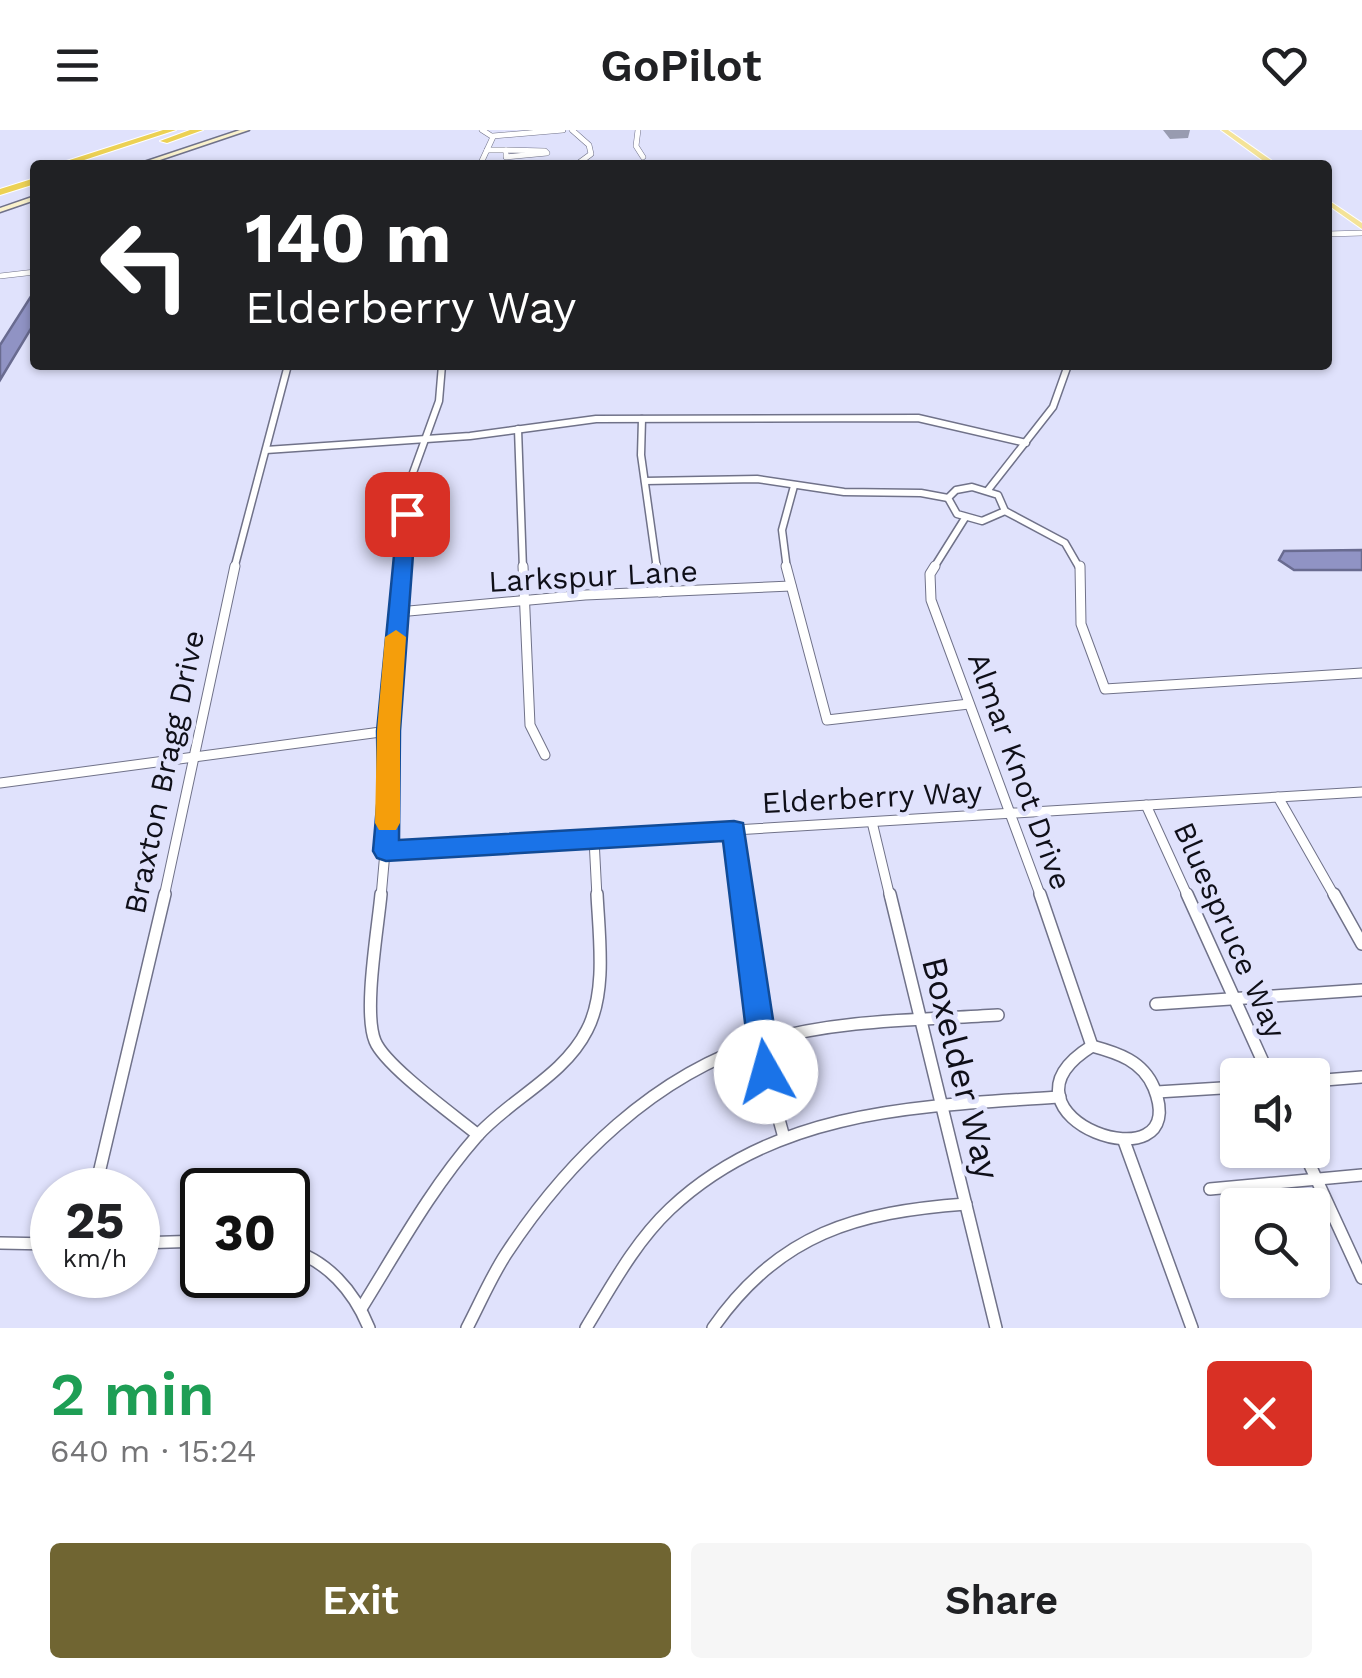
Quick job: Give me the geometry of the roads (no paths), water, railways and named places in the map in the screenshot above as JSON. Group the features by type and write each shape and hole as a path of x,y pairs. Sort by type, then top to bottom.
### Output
{"highway":[{"path":"75,160 172,130"},
{"path":"104,160 199,130"},
{"path":"0,183 30,174"},
{"path":"0,192 30,183"}],"main road":[{"path":"1224,130 1267,160"},
{"path":"1332,205 1362,230"}],"street":[{"path":"153,160 246,130"},
{"path":"482,130 493,136 563,130"},
{"path":"572,130 584,140 591,154 583,160"},
{"path":"638,130 636,146 642,157"},
{"path":"482,160 493,136"},
{"path":"487,150 506,150 545,151 547,153 506,157 506,150"},
{"path":"0,210 30,200"},
{"path":"1332,234 1362,230"},
{"path":"0,276 30,273"},
{"name":"Braxton Bragg Drive","path":"100,1168 187,800 228,590 287,370"},
{"path":"442,370 439,400 410,481 388,731 390,795 371,1013 375,1042 392,1064 478,1135"},
{"path":"988,490 1053,407 1066,370"},
{"path":"266,450 425,440 570,421 642,419 918,418 948,422 1026,444"},
{"path":"642,419 644,481 660,592"},
{"path":"518,429 529,714 544,755"},
{"path":"644,481 745,478 844,492 901,492 948,498 962,488 988,490 1003,501 1004,511"},
{"path":"794,486 781,541 826,720 969,704"},
{"path":"948,498 951,509 965,518 992,520 1004,511"},
{"path":"1004,511 1056,537 1079,562 1083,586 1081,624 1104,689 1362,672"},
{"name":"Almar Knot Drive","path":"965,518 930,574 929,590 1092,1046"},
{"name":"Larkspur Lane","path":"398,612 791,586"},
{"path":"0,783 388,731"},
{"name":"Elderberry Way","path":"386,851 1362,792"},
{"path":"1278,797 1362,944"},
{"name":"Bluespruce Way","path":"1146,805 1261,1058"},
{"name":"Boxelder Way","path":"872,822 996,1328"},
{"path":"734,830 762,1042 783,1134"},
{"path":"362,1307 422,1212 478,1135 564,1058 587,1031 598,996 594,839"},
{"path":"1156,1004 1362,990"},
{"path":"467,1328 504,1256 595,1146 652,1098 720,1058 762,1042 816,1030 998,1014"},
{"path":"1092,1046 1121,1055 1143,1069 1157,1092 1159,1112 1153,1128 1142,1138 1106,1139 1085,1129 1070,1114 1060,1097 1059,1080 1066,1062 1092,1046"},
{"path":"1330,1080 1362,1078"},
{"path":"1157,1092 1220,1087"},
{"path":"586,1328 626,1262 670,1208 720,1168 783,1134 856,1114 1060,1097"},
{"path":"1124,1141 1192,1328"},
{"path":"1311,1168 1362,1278"},
{"path":"1210,1189 1362,1175"},
{"path":"713,1328 723,1310 772,1266 830,1229 886,1212 966,1204"},
{"path":"0,1243 30,1244"},
{"path":"310,1255 362,1307 369,1328"}],"water":[{"path":"30,298 30,330 0,380 0,345"},
{"path":"1362,550 1362,570 1294,570 1279,560 1284,551"}]}
